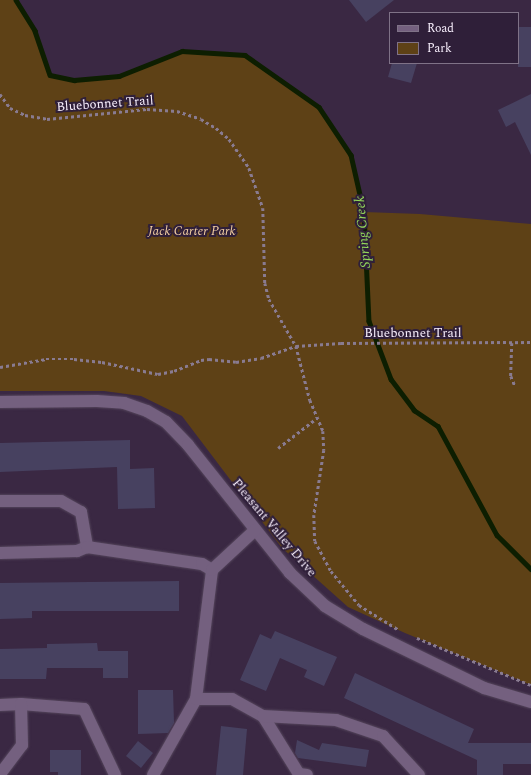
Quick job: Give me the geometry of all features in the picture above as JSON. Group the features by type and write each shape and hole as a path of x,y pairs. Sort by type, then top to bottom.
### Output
{"street":[{"name":"Pleasant Valley Drive","path":"0,402 97,401 124,403 147,411 166,422 188,444 290,573 325,606 362,629 484,688 531,702"},
{"path":"0,501 60,501 80,512 87,547"},
{"path":"153,775 196,699 212,570 255,530"},
{"path":"0,553 77,551 87,547 202,564 212,570"},
{"path":"196,699 232,699 263,716 336,720 383,736 419,775"},
{"path":"0,774 22,745 21,704"},
{"path":"0,705 21,704 84,709 115,775"},
{"path":"263,716 299,774 307,775"}],"path":[{"name":"Bluebonnet Trail","path":"0,94 10,108 25,115 47,119 147,109 177,111 201,119 216,128 229,139 249,168 263,208 265,283 268,299 296,346"},
{"name":"Bluebonnet Trail","path":"0,367 46,359 74,359 102,362 158,374 174,371 201,360 209,359 236,362 261,358 296,346 341,343 531,342"},
{"path":"512,343 511,376 515,386"},
{"path":"296,346 310,400 322,431 324,450 314,515 315,541 331,571 360,605 404,633"},
{"path":"278,448 317,418"},
{"path":"411,636 531,685"}],"green space":[{"name":"Jack Carter Park","path":"0,0 16,0 35,31 50,75 74,80 119,76 182,51 245,55 319,107 351,155 364,212 420,214 531,224 531,685 405,633 348,607 282,548 182,416 141,396 104,391 0,391"}],"building":[{"path":"349,0 394,0 366,22"},
{"path":"519,27 531,27 531,67 518,67"},
{"path":"392,64 417,64 411,83 388,77"},
{"path":"531,94 531,155 515,122 506,127 498,110"},
{"path":"130,440 130,469 154,468 155,508 118,509 117,467 0,472 0,443"},
{"path":"179,581 179,611 32,611 32,618 0,619 0,583"},
{"path":"275,631 337,657 324,686 304,677 307,670 280,658 266,691 240,680 260,634 271,639"},
{"path":"97,643 98,651 128,651 128,678 103,678 103,668 47,668 46,679 0,679 0,649 47,648 47,644"},
{"path":"355,673 474,729 468,743 531,743 531,764 503,764 503,775 477,775 477,760 344,698"},
{"path":"138,690 173,690 174,723 168,733 138,734"},
{"path":"221,726 247,729 243,775 216,775"},
{"path":"297,740 319,750 322,743 369,750 366,767 298,758 295,753"},
{"path":"138,741 153,753 141,768 126,756"},
{"path":"50,750 81,750 81,775 58,775 58,772 50,772"}],"waterway":[{"name":"Spring Creek","path":"16,0 35,31 50,75 74,80 119,76 182,51 245,55 319,107 351,155 364,212 369,321 391,379 414,410 438,426 497,535 531,569"}]}
